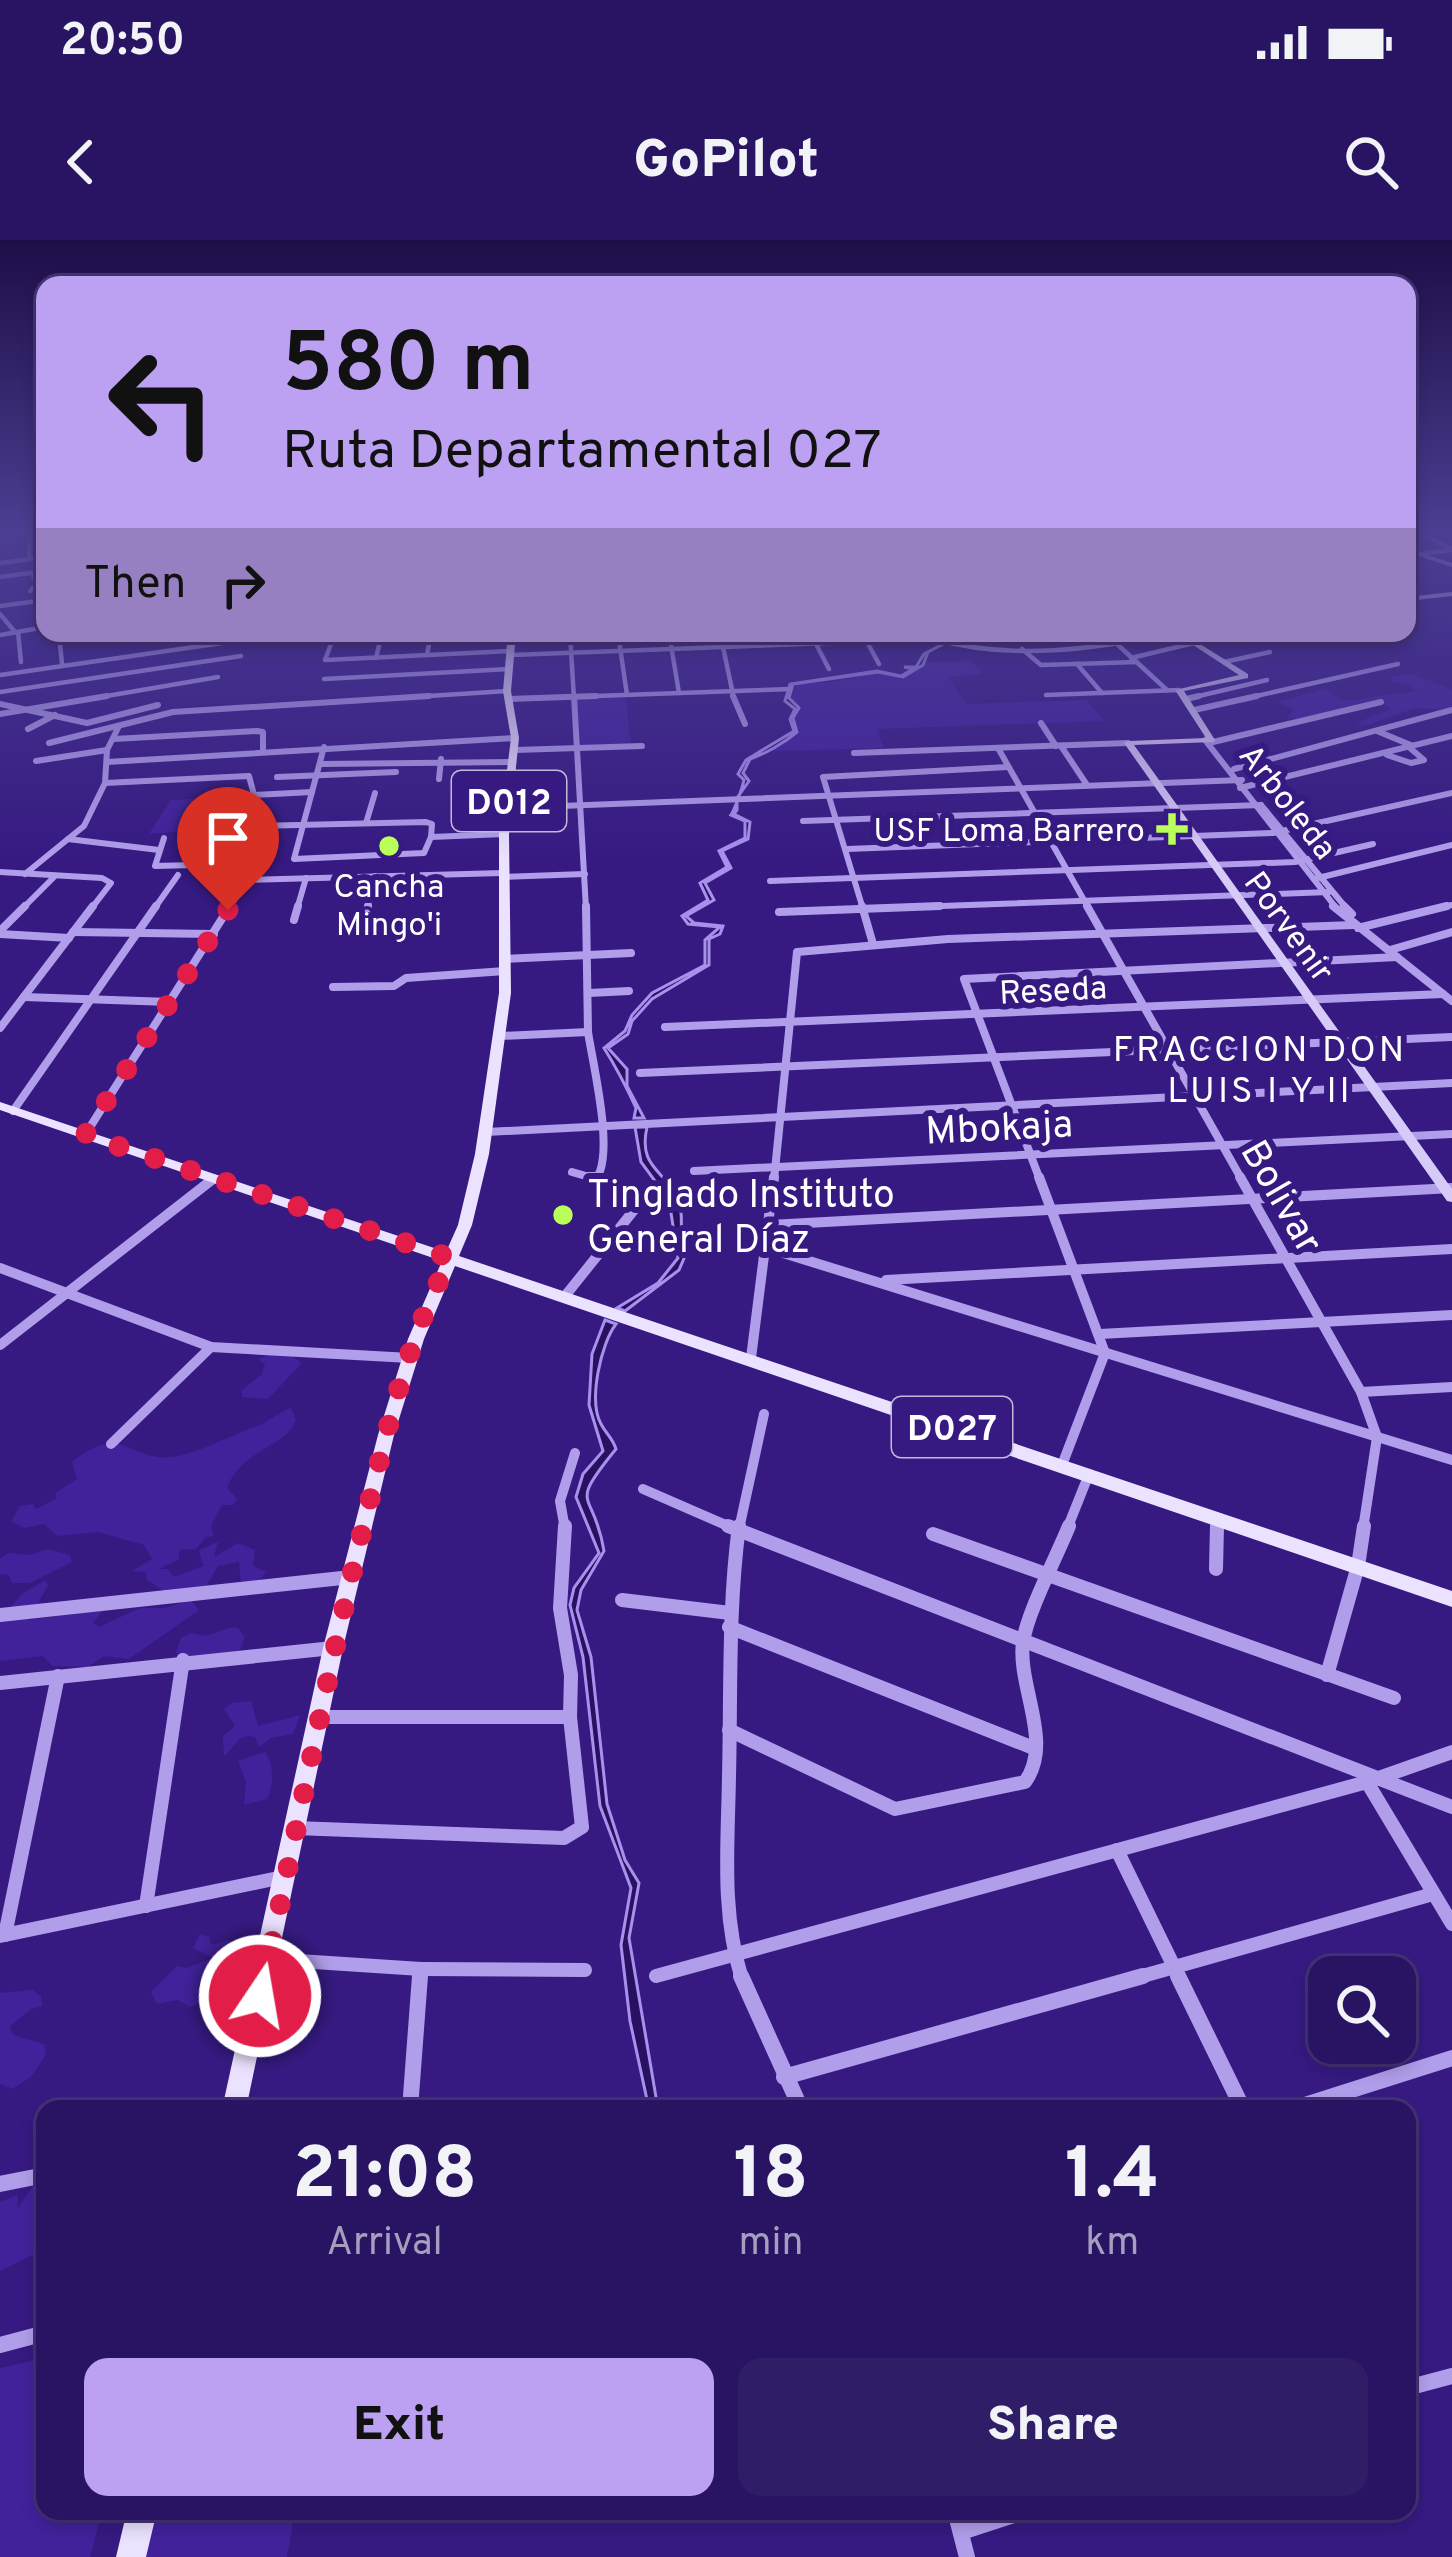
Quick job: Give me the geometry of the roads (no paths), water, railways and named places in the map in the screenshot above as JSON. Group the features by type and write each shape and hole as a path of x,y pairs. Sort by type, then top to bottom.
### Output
{"main road":[{"name":"D012","path":"236,2100 351,1577 410,1358 465,1225 486,1132 501,1036 505,965 504,834 514,750 507,695 512,642"},
{"name":"D027","path":"6,1108 1452,1599"},
{"path":"131,2557 140,2520"}],"street":[{"path":"18,642 21,662"},
{"path":"60,642 62,664"},
{"path":"0,675 228,642"},
{"path":"332,642 325,660 868,642"},
{"path":"376,658 380,642"},
{"path":"427,656 429,642"},
{"path":"571,642 585,874 588,1032 602,1123 599,1177 572,1172"},
{"path":"619,642 627,695"},
{"path":"670,642 680,693"},
{"path":"726,642 731,691 745,724"},
{"path":"871,642 879,664"},
{"path":"953,642 970,650 1130,642"},
{"path":"1114,642 1166,690"},
{"path":"1034,672 1134,660 1194,643 1247,675 1179,690 1046,695"},
{"path":"816,644 829,669"},
{"path":"1022,649 1038,665 1079,668 1102,693"},
{"path":"1224,662 1270,652"},
{"path":"0,692 241,656"},
{"path":"107,658 135,711"},
{"path":"1194,710 1398,664"},
{"path":"324,679 509,669"},
{"path":"0,714 218,677"},
{"path":"1186,699 1267,680"},
{"path":"49,743 173,712 507,695 790,689"},
{"name":"Arboleda","path":"1179,690 1241,784 1324,892 1447,997"},
{"path":"854,752 1210,740 1381,702"},
{"path":"0,704 87,722 158,705"},
{"path":"1234,769 1452,710"},
{"path":"28,729 55,715"},
{"path":"87,722 89,734"},
{"path":"1041,723 1087,785"},
{"path":"25,874 84,826 105,782 107,750 118,728"},
{"path":"114,739 257,730 263,733 263,751"},
{"path":"1377,731 1411,747 1424,760 1411,763 1384,754"},
{"path":"508,808 1087,785 1241,784 1452,736"},
{"name":"Arboleda","path":"1210,740 1241,784"},
{"name":"Porvenir","path":"1128,743 1339,1043 1450,1191"},
{"path":"107,762 324,748 642,746"},
{"path":"256,826 301,825 367,823 426,822 432,824 424,853 296,859 301,825 324,748"},
{"name":"Bolivar","path":"998,748 1361,1392 1377,1437 1358,1566 1327,1675"},
{"path":"36,761 107,750"},
{"path":"322,764 441,759 514,750"},
{"path":"1307,750 1339,765"},
{"path":"439,779 441,759"},
{"path":"873,944 824,778 830,774 1008,767"},
{"path":"277,777 396,772"},
{"path":"105,782 249,776 254,795 312,792"},
{"path":"195,789 196,778"},
{"path":"367,823 375,793"},
{"path":"847,849 1278,832 1452,793"},
{"path":"803,821 1257,806"},
{"path":"431,837 504,834"},
{"path":"164,838 155,866 194,865"},
{"path":"68,839 159,850"},
{"path":"770,881 1300,861 1373,844"},
{"path":"1316,879 1452,844"},
{"path":"0,872 111,881 0,1028"},
{"path":"85,1135 251,878 585,874"},
{"path":"6,1108 139,934 178,875"},
{"path":"0,933 55,876"},
{"path":"365,919 375,876"},
{"path":"294,920 306,878"},
{"path":"779,912 1324,892"},
{"path":"751,1358 770,1225 796,952 1103,933 1362,929 1452,905"},
{"path":"1062,1465 1105,1353 964,982 971,977 1394,954 1452,932"},
{"path":"0,933 214,934"},
{"path":"334,987 394,986 406,978 631,953"},
{"path":"589,993 629,991"},
{"path":"24,997 170,1002"},
{"name":"Reseda","path":"665,1027 1447,997"},
{"path":"501,1036 588,1032"},
{"path":"640,1073 1452,1037"},
{"path":"486,1132 1452,1083"},
{"name":"Mbokaja","path":"694,1172 1452,1134"},
{"path":"0,1345 214,1179"},
{"path":"770,1225 1450,1191"},
{"path":"566,1296 634,1210"},
{"path":"767,1249 1452,1460"},
{"path":"876,1281 1452,1249"},
{"path":"0,1268 211,1347 410,1358"},
{"path":"1100,1334 1452,1316"},
{"path":"110,1444 211,1347"},
{"path":"1361,1392 1452,1387"},
{"path":"764,1414 735,1529 729,1730 734,1953 796,2100"},
{"path":"296,1828 565,1838 576,1833 584,1817 560,1608 565,1521 560,1501 575,1453"},
{"path":"729,1730 903,1810 1024,1781 1033,1771 1036,1749 1023,1642 1089,1474"},
{"path":"643,1489 1372,1780 1452,1807"},
{"path":"1216,1569 1217,1520"},
{"path":"933,1534 1394,1698"},
{"path":"0,1615 351,1577"},
{"path":"622,1600 730,1620 1036,1749"},
{"path":"0,1683 183,1660 333,1648"},
{"path":"146,1906 183,1660"},
{"path":"58,1676 3,1935 286,1876"},
{"path":"319,1717 570,1718"},
{"path":"656,1976 1372,1780 1452,1752"},
{"path":"1372,1780 1452,1924"},
{"path":"1118,1850 1239,2100"},
{"path":"784,2078 1433,1894"},
{"path":"268,1959 421,1969 585,1970"},
{"path":"411,2100 421,1969"},
{"path":"1320,2100 1452,2058"},
{"path":"0,2184 36,2177"},
{"path":"0,2345 36,2335"},
{"path":"1416,2386 1452,2376"},
{"path":"959,2520 967,2557"},
{"path":"962,2532 999,2520"}],"place":[{"name":"USF Loma Barrero","path":"1172,829"},
{"name":"Cancha Mingo'i","path":"389,846"},
{"name":"Tinglado Instituto General Díaz","path":"563,1215"}],"district":[{"name":"FRACCION DON LUIS I Y II","path":"1260,1068"}]}
